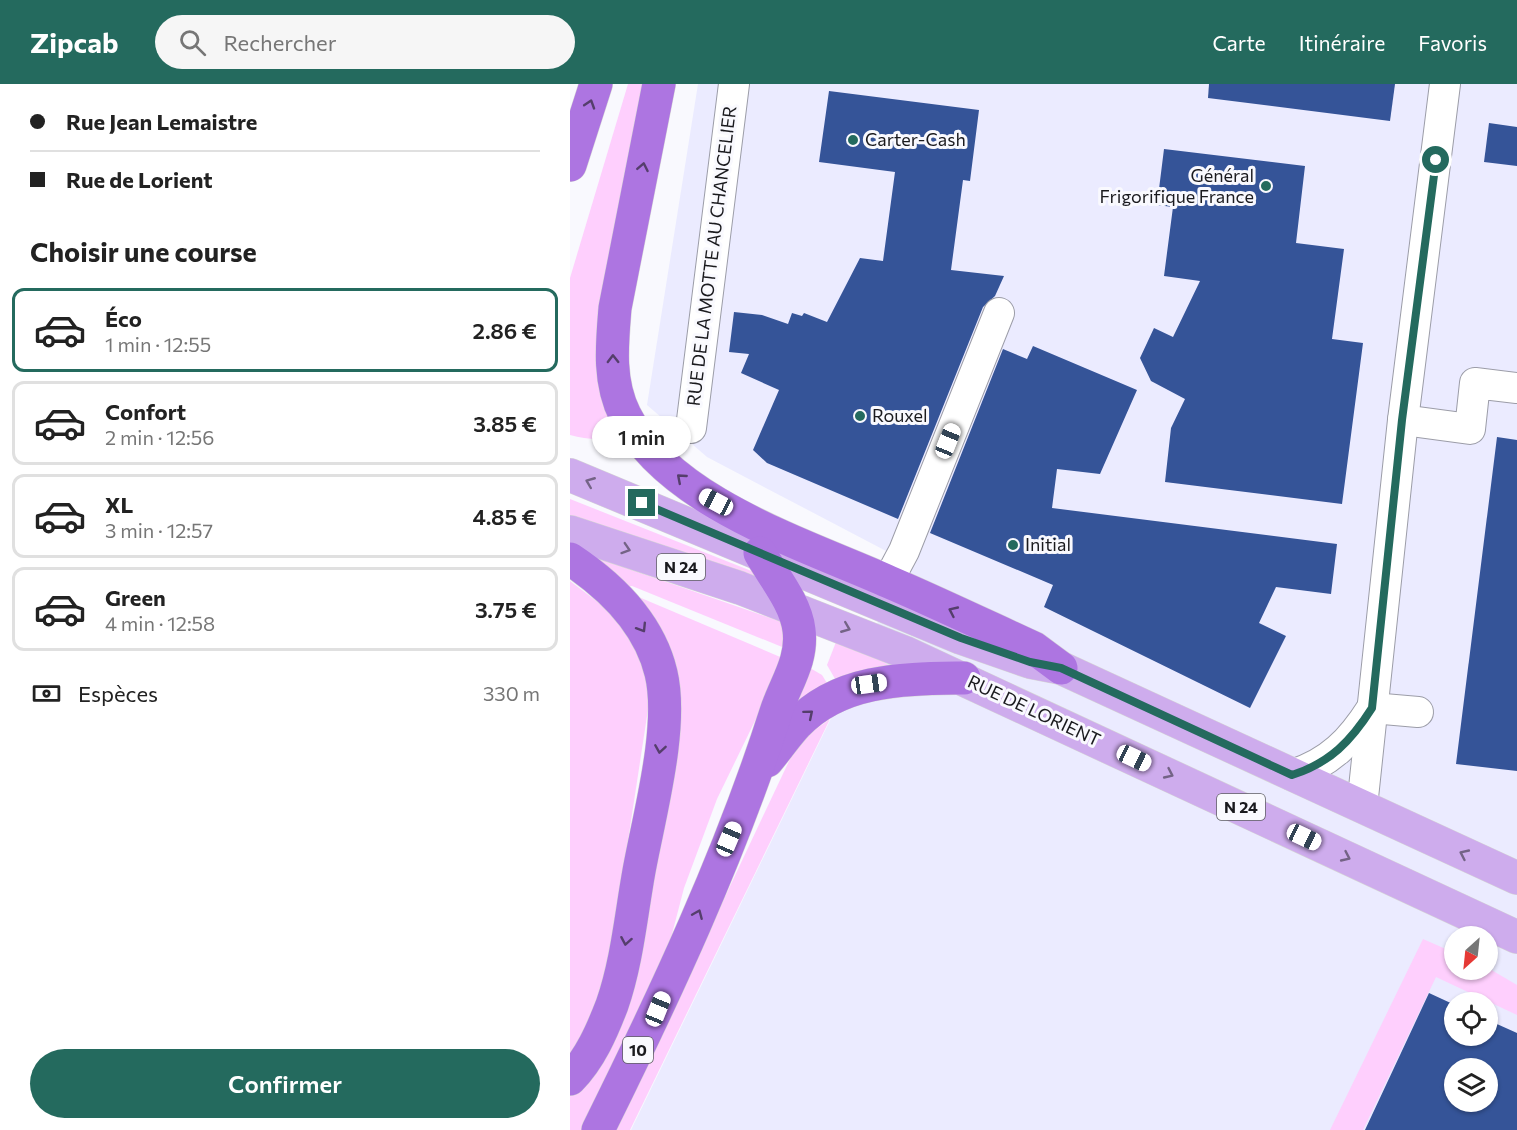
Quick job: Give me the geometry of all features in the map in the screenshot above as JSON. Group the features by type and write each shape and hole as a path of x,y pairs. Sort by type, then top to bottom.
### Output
{"highway":[{"path":"570,165 596,84"},
{"path":"659,84 615,308 613,377 625,416 645,445 699,493 749,520 1034,648 1061,668"},
{"path":"757,774 777,708 798,658 799,628 791,607 760,553"},
{"path":"570,559 620,599 643,628 657,659 664,699 659,755 619,981 590,1054 570,1080"},
{"name":"10","path":"598,1130 658,1009 757,774 796,725 812,710 839,695 869,684 897,680 964,678"}],"main road":[{"name":"RUE DE LORIENT","path":"570,474 961,638 1030,662 1061,668 1517,878"},
{"name":"RUE DE LORIENT","path":"570,532 674,565 791,607 964,678 1517,937"}],"street":[{"name":"RUE DE LA MOTTE AU CHANCELIER","path":"691,428 734,84"},
{"path":"1362,807 1402,420 1445,84"},
{"path":"888,581 904,551 999,313"},
{"path":"1402,420 1470,429 1475,383 1517,388"},
{"path":"1372,708 1418,712"},
{"path":"1292,775 1311,769 1333,756 1356,734 1372,708"}],"shaded area":[{"path":"628,84 651,84 620,437 589,439 570,435 570,278"},
{"path":"698,84 1517,84 1517,1130 631,1130 907,562 707,457 647,405"},
{"path":"570,499 754,572 755,575 754,577 650,541 570,517"},
{"path":"586,554 785,623 787,649 632,586 625,587"},
{"path":"570,581 607,609 647,658 649,703 609,965 591,1022 570,1054"},
{"path":"634,595 785,659 717,799 684,888 665,961 586,1130 570,1130 570,1096 577,1090 674,735"},
{"path":"836,642 881,660 894,669 838,684 827,665"},
{"path":"810,668 822,675 830,688 792,708"},
{"path":"830,719 630,1130 615,1130 798,742"},
{"path":"1423,939 1444,948 1444,980 1498,980 1498,974 1517,985 1517,1015 1498,1006 1498,992 1468,992 1436,977 1363,1130 1330,1130"}],"building":[{"path":"1209,84 1395,84 1390,121 1208,98"},
{"path":"829,91 979,110 970,181 963,180 951,270 1004,276 995,296 983,307 898,519 767,463 753,450 779,390 741,373 749,354 729,352 734,312 762,315 788,324 792,313 802,316 804,313 827,322 860,258 883,261 895,172 819,162"},
{"path":"1489,123 1517,127 1517,166 1484,162"},
{"path":"1164,149 1305,166 1296,243 1344,249 1332,339 1363,343 1342,504 1165,482 1171,428 1185,399 1151,381 1140,358 1154,328 1173,337 1200,281 1164,276 1173,207 1157,205"},
{"path":"1033,346 1137,390 1100,474 1057,469 1052,508 1337,544 1331,594 1276,587 1259,623 1286,636 1250,708 1044,607 1053,585 930,533 1003,349 1027,359"},
{"path":"1497,437 1517,440 1517,771 1456,764"},
{"path":"1429,993 1444,1000 1444,1046 1498,1046 1498,1024 1517,1033 1517,1130 1365,1130"}],"place":[{"name":"Carter-Cash","path":"853,140"},
{"name":"Général Frigorifique France","path":"1266,186"},
{"name":"Rouxel","path":"860,416"},
{"name":"Initial","path":"1013,545"}],"route":[{"path":"642,503 961,638 1030,662 1061,668 1292,775 1311,769 1333,756 1356,734 1372,708 1402,420 1436,160"}]}
